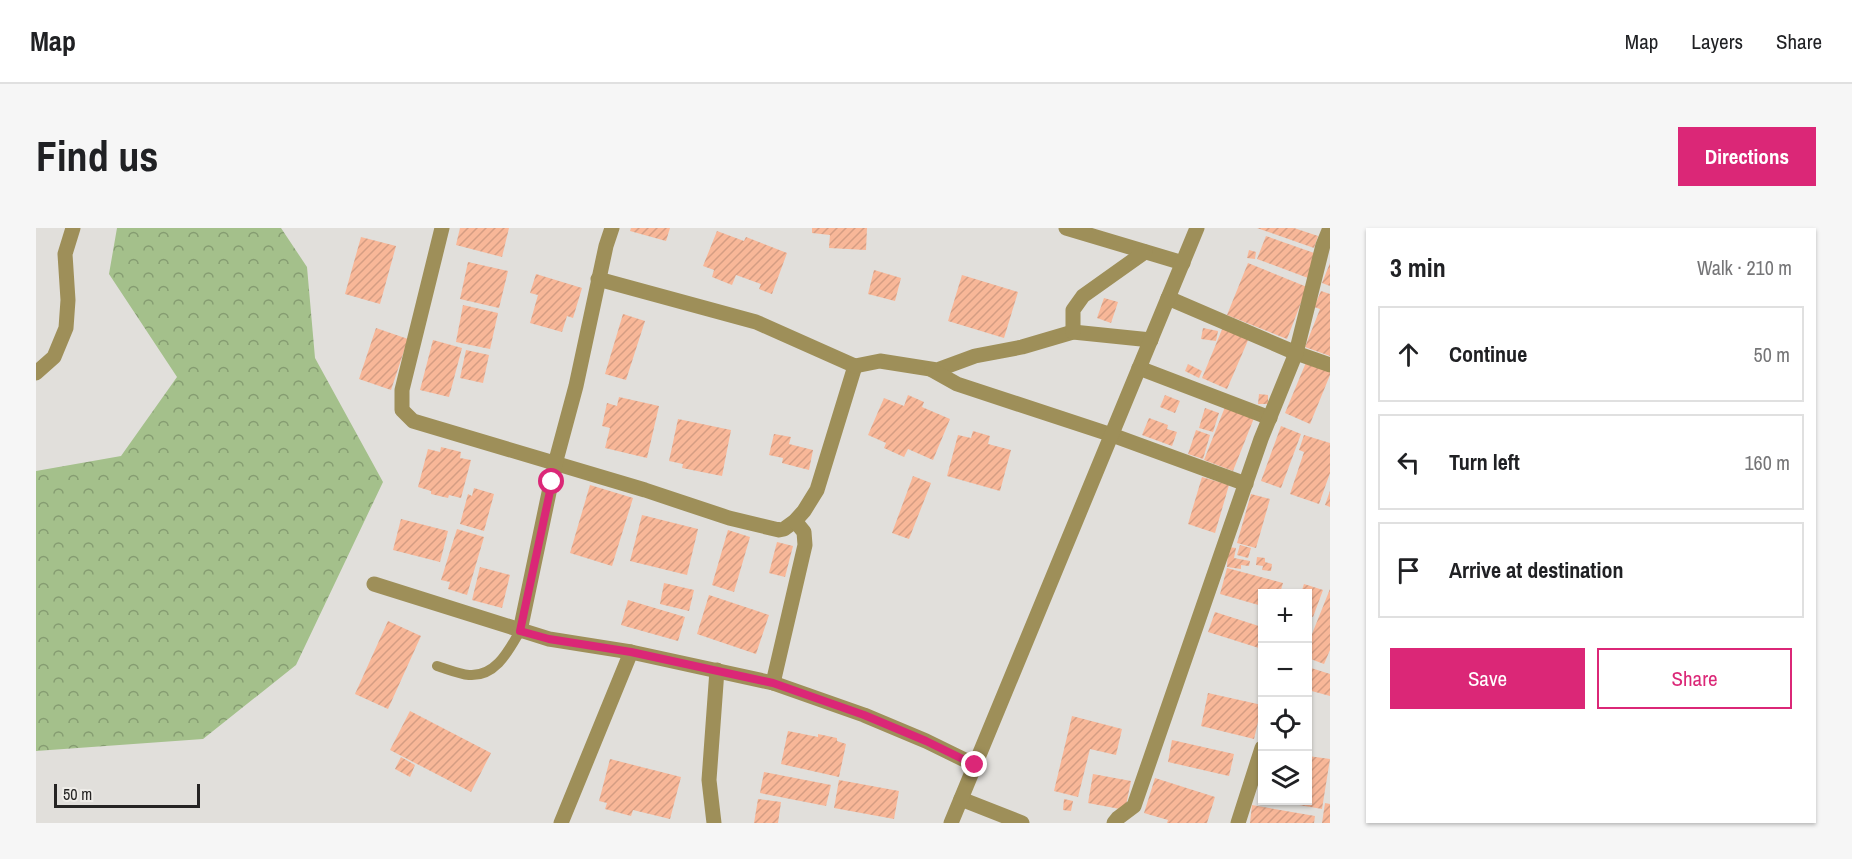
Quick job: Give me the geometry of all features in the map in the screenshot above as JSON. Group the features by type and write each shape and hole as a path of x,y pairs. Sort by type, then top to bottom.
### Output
{"street":[{"path":"36,374 54,357 66,328 68,300 65,254 73,228"},
{"path":"442,228 402,390 402,410 413,422 645,490 737,521 772,530 784,529 804,511 817,490 855,366"},
{"path":"520,631 555,464 576,386 598,279 612,228"},
{"path":"1066,228 1183,263"},
{"path":"951,823 1197,228"},
{"path":"1114,823 1134,806 1246,484 1296,353 1323,245 1330,228"},
{"path":"1073,332 1073,310 1083,296 1145,252"},
{"path":"598,279 756,322 855,366 880,361 932,370 957,384 1112,435 1246,484"},
{"path":"1168,298 1296,353 1330,365"},
{"path":"932,370 1073,332 1151,340"},
{"path":"1139,368 1270,418"},
{"path":"773,683 805,545 804,532 795,521"},
{"path":"374,584 549,639 631,652 773,683 864,715 975,765"},
{"path":"561,823 631,652"},
{"path":"714,823 709,780 717,670"},
{"path":"1238,823 1262,751"},
{"path":"961,799 1022,823"}],"lane":[{"path":"437,666 471,675 493,669 506,655 520,631"}],"green space":[{"path":"117,228 281,228 307,267 315,358 383,482 296,665 203,739 36,751 36,471 121,456 177,377 109,274"}],"building":[{"path":"460,228 509,228 502,257 456,245"},
{"path":"631,228 670,228 666,241 630,231"},
{"path":"812,228 867,228 866,250 829,248 830,235 812,233"},
{"path":"1257,228 1294,228 1318,236 1314,248"},
{"path":"717,231 744,241 746,237 787,253 772,294 759,289 761,284 736,275 732,285 712,277 714,270 703,266"},
{"path":"1266,236 1317,254 1308,278 1257,259"},
{"path":"361,237 396,246 380,304 345,294"},
{"path":"1249,250 1256,252 1255,259 1247,258"},
{"path":"468,262 508,271 499,308 460,299"},
{"path":"1248,263 1307,287 1287,339 1227,315"},
{"path":"1330,263 1330,286 1322,283"},
{"path":"874,270 901,278 895,301 868,294"},
{"path":"536,274 582,288 573,318 567,316 562,332 530,323 538,295 530,293"},
{"path":"962,275 1018,292 1004,338 948,321"},
{"path":"1321,291 1330,294 1330,356 1305,347 1320,309 1314,307"},
{"path":"1104,298 1118,302 1111,323 1097,318"},
{"path":"463,305 498,313 490,349 456,342"},
{"path":"623,314 645,321 626,380 605,374"},
{"path":"1223,327 1249,338 1227,389 1202,378"},
{"path":"376,328 408,339 391,390 359,379"},
{"path":"1203,328 1218,331 1216,341 1201,339"},
{"path":"433,340 462,348 449,397 420,390"},
{"path":"466,350 489,355 483,383 460,378"},
{"path":"1307,360 1330,370 1310,424 1285,413"},
{"path":"1188,364 1202,371 1199,378 1185,371"},
{"path":"1259,394 1268,395 1268,404 1258,404"},
{"path":"908,395 924,402 922,407 950,419 933,460 908,449 904,457 884,448 886,443 868,435 884,398 904,406"},
{"path":"1165,395 1180,401 1175,413 1160,407"},
{"path":"619,397 659,406 647,458 605,448 610,428 602,426 607,403 617,406"},
{"path":"1225,407 1254,418 1233,471 1204,460"},
{"path":"1205,408 1219,413 1213,432 1199,428"},
{"path":"1149,418 1168,425 1167,429 1177,432 1172,446 1142,435"},
{"path":"678,419 731,430 722,476 682,468 683,464 669,461"},
{"path":"1281,426 1301,434 1281,488 1261,481"},
{"path":"1196,430 1210,435 1203,459 1188,454"},
{"path":"973,431 990,436 988,444 1011,450 1000,491 947,476 958,435 971,438"},
{"path":"774,434 791,437 789,444 813,450 809,470 782,463 783,458 769,455"},
{"path":"1304,435 1330,443 1330,473 1319,504 1290,494 1304,452 1299,450"},
{"path":"441,447 461,452 460,458 471,460 461,498 431,494 431,491 418,487 428,449 440,452"},
{"path":"913,476 931,483 909,539 892,533"},
{"path":"1202,477 1229,485 1215,533 1188,524"},
{"path":"590,485 633,498 612,566 570,553"},
{"path":"474,488 494,494 484,531 460,524 468,494 472,496"},
{"path":"1330,491 1330,507 1325,505"},
{"path":"1251,494 1270,499 1256,548 1237,543"},
{"path":"642,515 698,529 687,575 630,561"},
{"path":"401,519 448,531 440,562 393,550"},
{"path":"457,529 484,537 467,595 448,589 450,582 441,580"},
{"path":"728,530 750,537 734,592 712,585"},
{"path":"777,542 793,546 785,577 769,573"},
{"path":"1240,545 1251,548 1248,558 1237,555"},
{"path":"1228,547 1236,548 1234,558 1250,561 1249,566 1241,565 1241,569 1227,567"},
{"path":"1257,557 1265,558 1265,562 1272,564 1271,571 1262,570 1263,566 1256,565"},
{"path":"480,567 510,575 502,608 472,600"},
{"path":"1227,568 1283,583 1281,589 1258,589 1258,605 1220,594"},
{"path":"664,583 694,590 689,611 660,604"},
{"path":"1304,584 1323,590 1313,617 1312,589 1302,589"},
{"path":"1330,589 1330,650 1324,664 1312,660 1312,634"},
{"path":"709,595 769,615 756,654 697,634"},
{"path":"628,600 685,617 678,641 621,625"},
{"path":"1215,612 1258,626 1258,648 1208,632"},
{"path":"388,621 421,636 388,709 355,694"},
{"path":"1312,668 1330,674 1330,696 1312,691"},
{"path":"1208,693 1258,704 1258,722 1254,739 1201,726"},
{"path":"410,711 491,753 471,792 390,750"},
{"path":"1072,716 1122,729 1116,755 1090,749 1078,797 1054,791"},
{"path":"788,731 837,738 837,741 846,744 839,777 781,764"},
{"path":"1172,740 1234,754 1229,776 1168,762"},
{"path":"401,757 415,765 410,777 395,769"},
{"path":"1312,757 1330,759 1322,809 1299,805 1312,805"},
{"path":"610,759 681,777 670,819 633,810 631,816 605,809 607,803 599,801"},
{"path":"764,772 831,785 826,806 760,793"},
{"path":"1093,774 1131,781 1125,810 1088,803"},
{"path":"1155,778 1215,797 1207,823 1167,823 1168,820 1144,813"},
{"path":"839,780 899,791 894,819 834,808"},
{"path":"758,799 781,802 778,823 754,823"},
{"path":"1064,799 1073,801 1071,811 1063,810"},
{"path":"1325,803 1330,804 1330,823 1322,823"},
{"path":"1252,805 1315,816 1314,823 1250,823"}],"route":[{"path":"552,482 520,631 549,639 631,652 773,683 864,715 975,765"}]}
